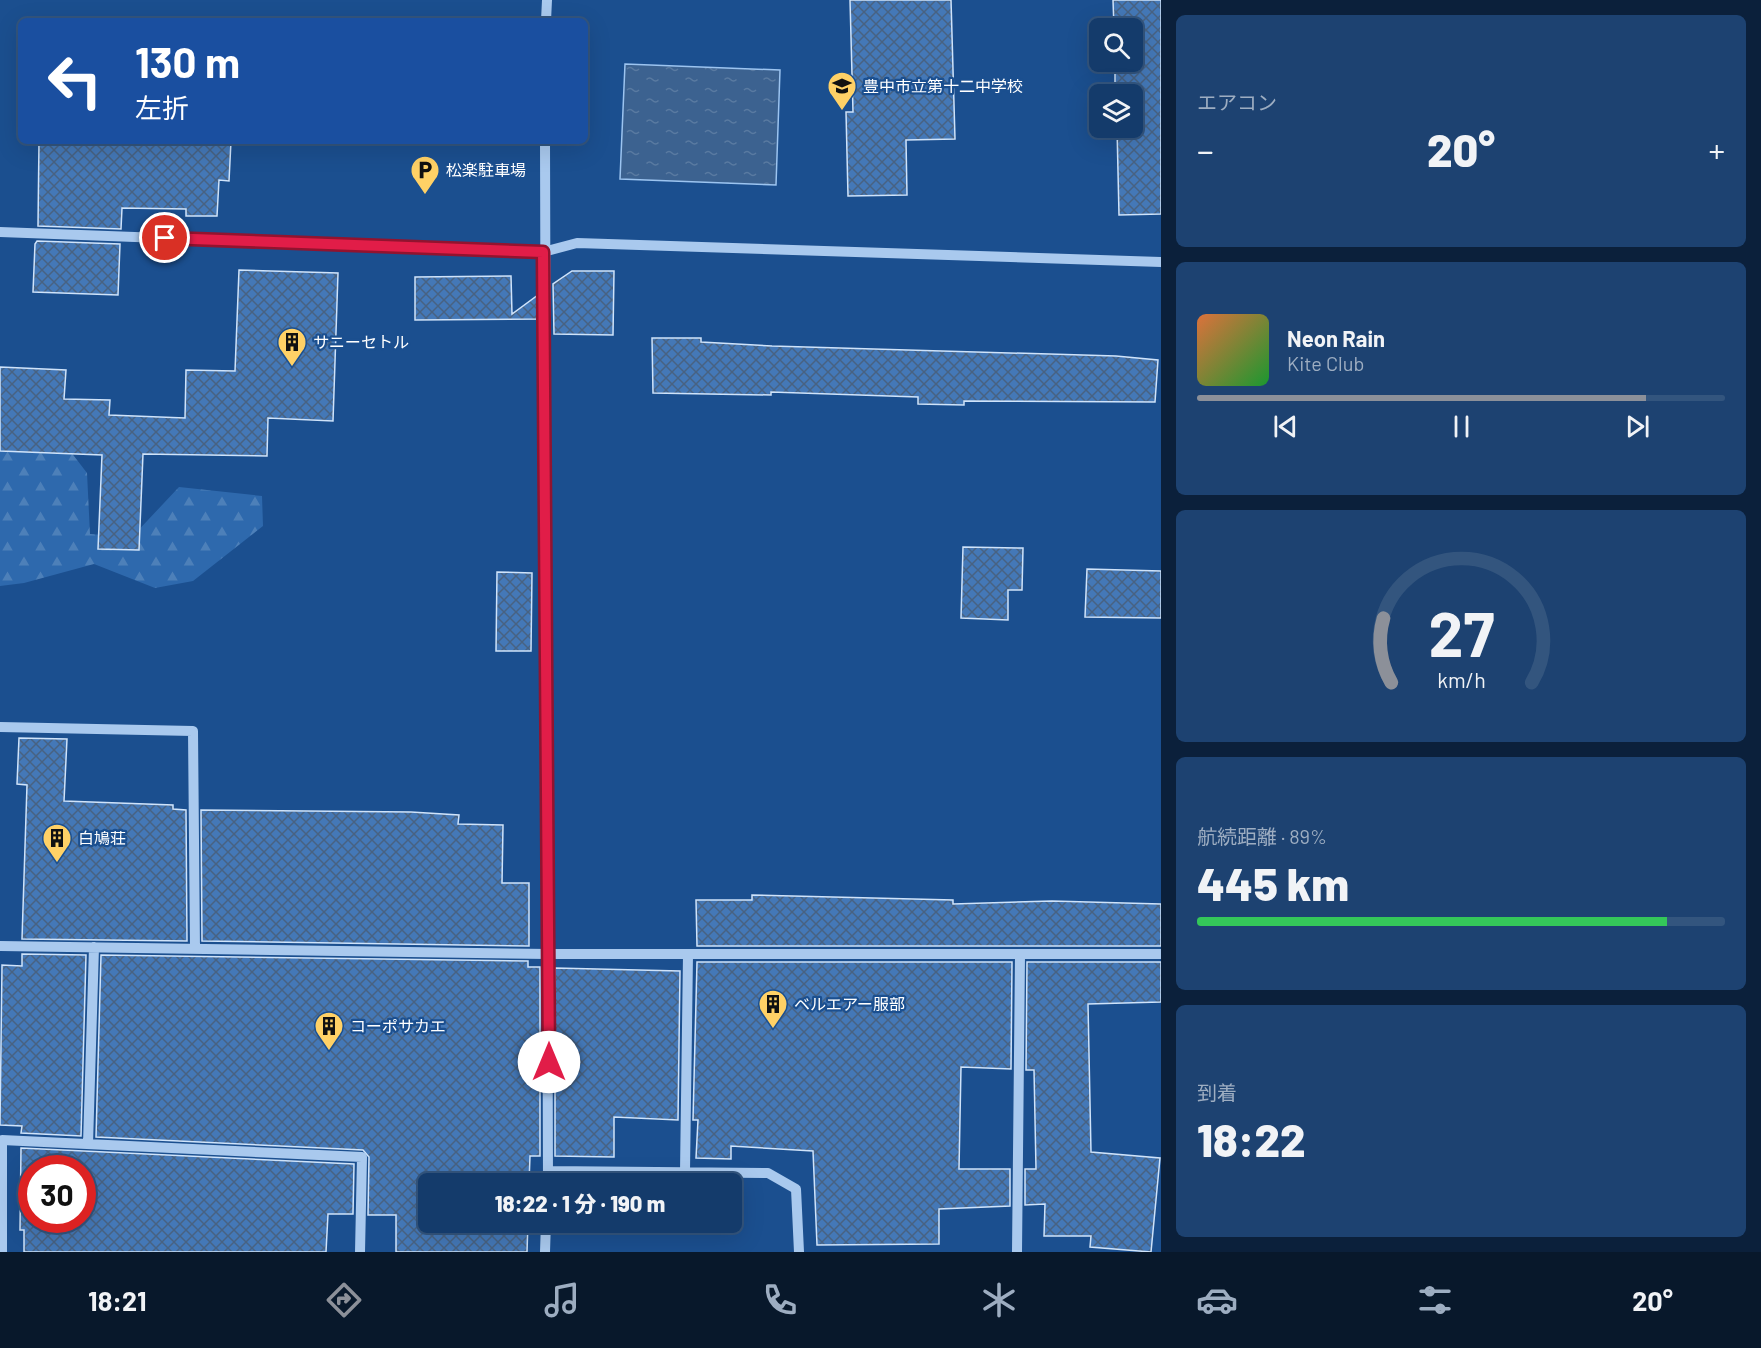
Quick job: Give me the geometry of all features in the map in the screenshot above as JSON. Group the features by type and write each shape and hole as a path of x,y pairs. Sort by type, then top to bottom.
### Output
{"street":[{"path":"546,18 547,0"},
{"path":"544,144 549,1171 768,1173 796,1189 799,1252"},
{"path":"0,232 543,252 577,243 1161,262"},
{"path":"0,727 193,730 195,949"},
{"path":"0,945 549,954 1161,954"},
{"path":"88,1144 94,947"},
{"path":"685,1172 688,955"},
{"path":"1017,1252 1020,955"},
{"path":"2,1252 2,1140 362,1157 360,1252"},
{"path":"545,1252 546,1233"}],"green space":[{"path":"61,439 87,473 90,534 132,537 179,487 262,496 263,526 193,581 155,588 94,564 24,583 0,586 0,445"}],"water":[{"path":"625,64 780,70 776,185 620,179"}],"building":[{"path":"850,0 951,0 955,139 906,140 907,195 848,196 846,112 853,112"},
{"path":"1113,0 1161,0 1161,214 1119,215 1117,138 1143,138 1143,84 1115,84 1115,72 1143,72 1143,18 1114,18"},
{"path":"39,144 231,144 229,181 219,180 217,216 186,216 186,209 122,208 121,229 38,226"},
{"path":"37,241 120,244 118,295 33,292"},
{"path":"239,270 338,273 333,421 268,418 267,456 143,454 139,550 98,549 102,455 0,451 0,367 66,370 64,399 110,400 109,415 185,418 186,370 235,371"},
{"path":"572,271 614,271 613,335 554,334 553,284"},
{"path":"511,276 512,314 538,295 538,319 415,320 415,277"},
{"path":"652,338 701,338 701,342 772,346 1116,356 1158,360 1155,402 964,401 964,405 918,404 918,397 771,392 771,395 653,393"},
{"path":"963,547 1023,548 1022,590 1008,590 1008,620 961,618"},
{"path":"1087,569 1161,571 1161,618 1085,617"},
{"path":"497,572 532,573 531,651 496,651"},
{"path":"19,738 67,739 64,801 173,805 173,809 186,810 187,941 22,939 27,785 17,784"},
{"path":"201,810 411,812 459,815 458,824 503,825 502,883 529,883 529,946 202,941"},
{"path":"752,895 953,900 953,904 1052,901 1161,904 1161,946 697,946 696,900 752,900"},
{"path":"22,954 86,955 81,1136 21,1133 22,1126 0,1125 2,965 22,966"},
{"path":"101,955 528,961 528,967 540,967 540,1156 530,1156 529,1173 418,1173 418,1233 528,1233 527,1252 396,1252 396,1215 368,1215 369,1157 363,1150 96,1137"},
{"path":"697,962 1012,962 1011,1069 961,1067 959,1169 1010,1169 1010,1206 939,1209 939,1244 817,1245 813,1151 731,1146 731,1159 696,1158 698,1120 693,1120"},
{"path":"1027,962 1161,962 1161,1002 1088,1004 1091,1152 1160,1158 1151,1252 1090,1247 1091,1236 1044,1236 1045,1204 1025,1205 1025,1169 1036,1169 1034,1070 1026,1070"},
{"path":"555,968 680,971 678,1120 614,1117 614,1157 555,1156"},
{"path":"21,1148 354,1164 353,1214 328,1214 326,1252 24,1252 24,1233 96,1233 96,1155 21,1155"}],"place":[{"name":"豊中市立第十二中学校","path":"842,112"},
{"name":"松楽駐車場","path":"425,196"},
{"name":"サニーセトル","path":"292,368"},
{"name":"白鳩荘","path":"57,864"},
{"name":"ベルエアー服部","path":"773,1030"},
{"name":"コーポサカエ","path":"329,1052"}],"route":[{"path":"165,238 543,252 549,1062"}]}
